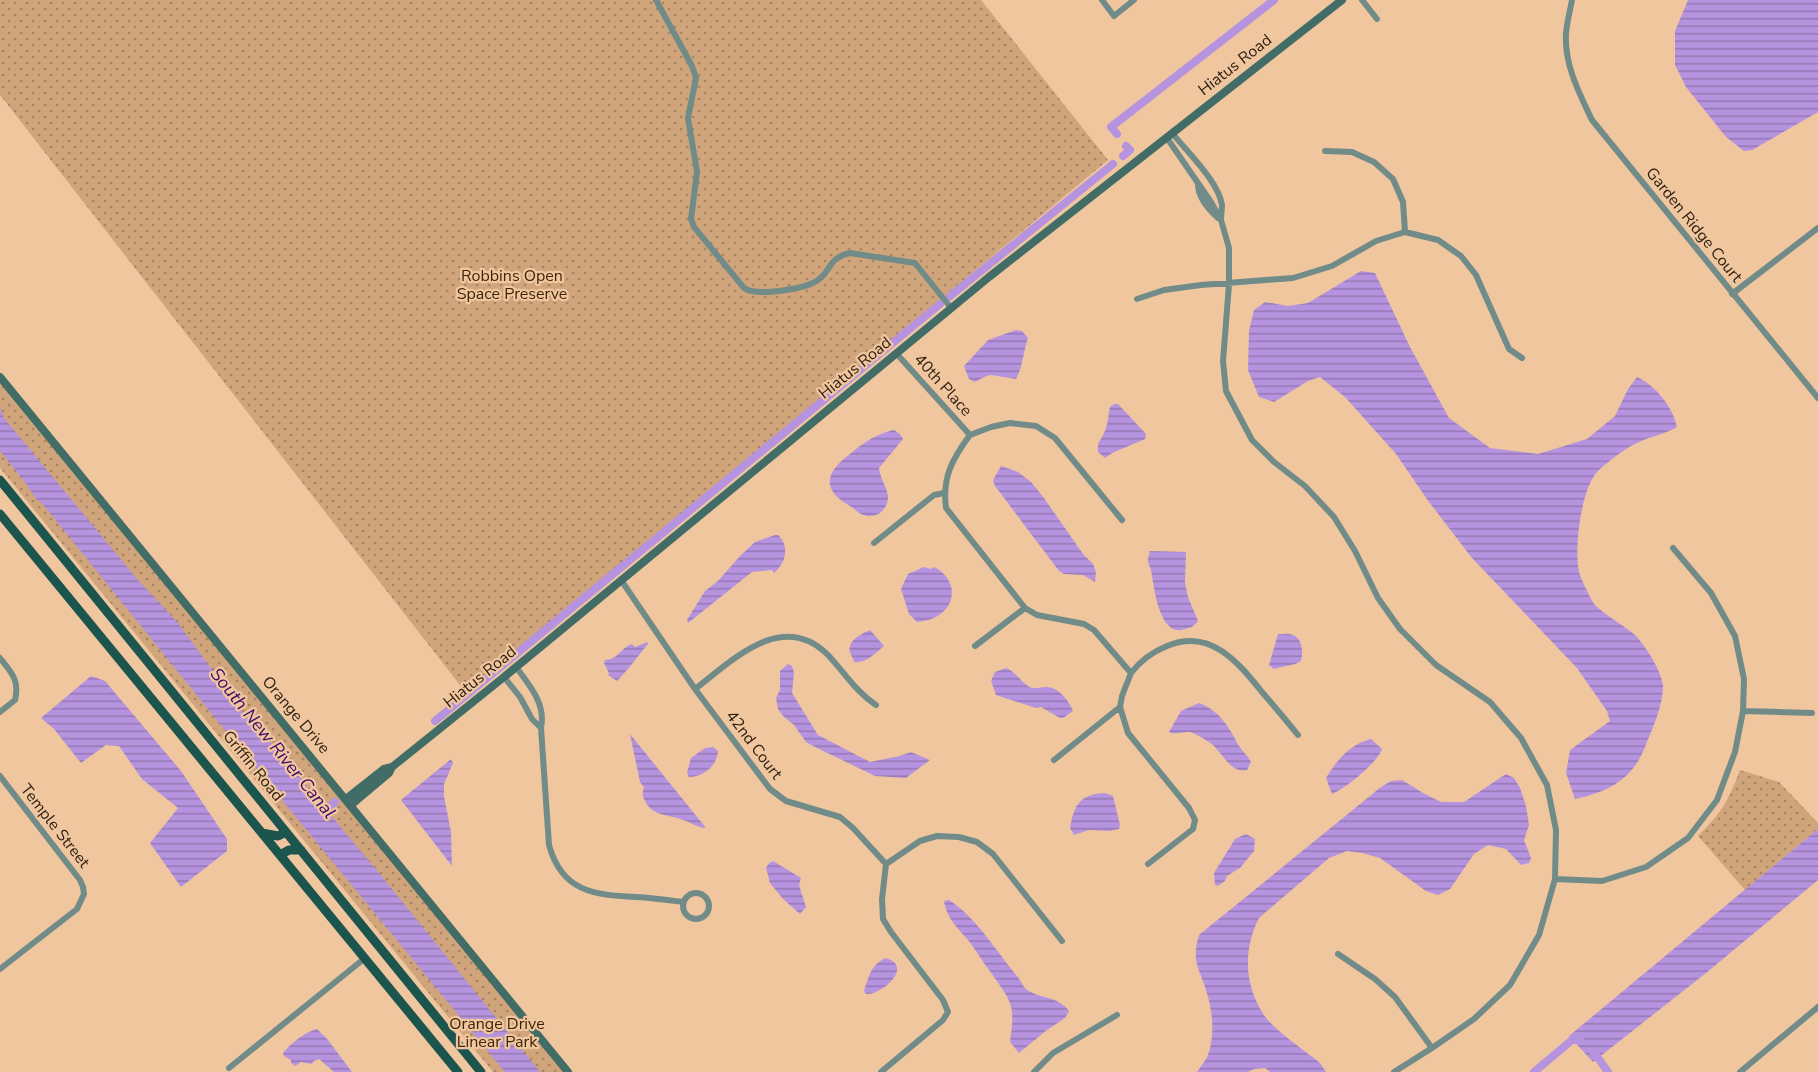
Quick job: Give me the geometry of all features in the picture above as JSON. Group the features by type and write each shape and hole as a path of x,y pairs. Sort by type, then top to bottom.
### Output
{"main road":[{"name":"Griffin Road","path":"0,480 481,1072"},
{"path":"0,514 458,1072"},
{"path":"261,833 279,836 286,832"},
{"path":"280,855 289,850 301,850"}],"street":[{"path":"1102,0 1114,16 1134,0"},
{"name":"Hiatus Road","path":"349,802 384,768 392,767 504,677 951,308 1342,0"},
{"path":"1362,0 1377,19"},
{"name":"Garden Ridge Court","path":"1572,0 1566,34 1568,57 1577,89 1592,120 1818,398"},
{"path":"658,1 696,78 688,118 697,172 691,219 694,227 744,288 750,292 768,292 808,285 820,279 831,262 840,255 850,253 915,263 951,308"},
{"path":"1170,136 1221,220 1229,248 1229,284 1223,361 1226,390 1252,440 1274,462 1305,486 1334,517 1355,551 1378,598 1400,629 1436,665 1490,702 1521,738 1547,785 1556,831 1555,879 1539,935 1510,985 1474,1019 1394,1072"},
{"path":"1170,136 1205,173 1217,191 1222,205 1221,220"},
{"path":"1325,151 1352,152 1374,162 1394,179 1403,202 1405,232"},
{"path":"1732,294 1818,228"},
{"path":"1137,299 1164,290 1200,285 1293,278 1332,266 1376,241 1405,232 1438,240 1461,256 1476,274 1509,349 1522,358"},
{"name":"40th Place","path":"896,353 970,435"},
{"name":"Orange Drive","path":"0,377 568,1072"},
{"path":"1122,520 1055,438 1036,426 1010,423 970,435 957,453 949,471 944,493 946,508 1025,608 1037,615 1084,624 1094,630 1131,673"},
{"path":"874,543 934,495 944,493"},
{"path":"1555,879 1602,881 1646,867 1688,838 1717,800 1735,752 1743,711 1744,679 1735,636 1711,593 1673,548"},
{"name":"42nd Court","path":"621,580 695,689 770,789 786,801 840,817 886,864"},
{"path":"975,646 1025,608"},
{"path":"695,689 753,646 774,637 790,636 822,649 863,696 876,705"},
{"path":"1148,864 1193,829 1195,820 1189,808 1128,733 1120,707 1131,673 1139,662 1174,643 1194,641 1210,644 1228,654 1242,668 1298,735"},
{"path":"0,658 16,683 15,700 0,712"},
{"path":"516,667 532,689 542,712 541,728 549,844 559,869 578,887 587,891 603,895 683,902"},
{"path":"504,677 520,697 532,719 541,728"},
{"path":"1054,760 1120,707"},
{"path":"1743,711 1812,713"},
{"name":"Temple Street","path":"0,776 80,880 84,894 77,909 0,969"},
{"path":"881,1072 943,1020 948,1012 943,1000 891,932 884,919 882,898 886,864 920,841 937,836 959,837 977,842 993,854 1062,941"},
{"path":"700,893 708,902 708,910 699,919 690,918 683,911 683,902 688,895 700,893"},
{"path":"1338,954 1375,979 1395,997 1432,1048"},
{"path":"229,1068 365,958"},
{"path":"1739,1072 1818,1006"},
{"path":"1034,1072 1053,1053 1117,1015"}],"green space":[{"name":"Robbins Open Space Preserve","path":"0,0 981,0 1108,160 467,694 0,95"},
{"name":"Orange Drive Linear Park","path":"0,382 564,1072 493,1072 0,468"},
{"path":"1740,770 1779,782 1818,823 1818,829 1745,890 1698,836 1723,806"}],"shaded area":[{"path":"1688,0 1818,0 1818,112 1752,150 1744,151 1726,137 1686,87 1675,65 1675,31"},
{"path":"1361,271 1375,273 1410,347 1449,418 1490,448 1538,454 1587,439 1615,416 1628,389 1637,377 1657,391 1672,412 1677,427 1634,445 1598,471 1587,491 1580,519 1578,561 1579,572 1586,589 1595,605 1639,639 1656,666 1663,686 1657,718 1640,758 1618,783 1598,793 1575,799 1566,773 1570,750 1610,721 1607,711 1577,668 1472,558 1396,454 1345,397 1320,377 1308,381 1274,402 1259,397 1248,370 1249,331 1254,310 1265,302 1288,306 1308,303"},
{"path":"1016,330 1022,331 1028,338 1016,379 991,375 975,382 969,379 964,366 988,340"},
{"path":"1118,404 1146,434 1145,439 1105,458 1098,452 1098,445 1106,427 1110,407"},
{"path":"0,408 4,418 138,580 178,623 245,715 260,729 318,802 326,806 329,803 333,808 329,812 333,818 540,1072 505,1072 41,502 37,500 0,451"},
{"path":"894,430 903,439 879,468 888,494 887,503 879,514 866,516 840,500 830,487 830,480 836,467 860,446 876,436"},
{"path":"1001,466 1018,472 1031,482 1044,498 1083,554 1093,564 1096,572 1095,582 1083,575 1064,574 1059,571 995,486 993,480"},
{"path":"775,535 782,539 785,549 784,559 778,569 774,573 772,570 752,572 688,623 687,620 705,591 718,581 755,542"},
{"path":"1150,551 1186,552 1185,583 1198,621 1193,626 1181,630 1173,629 1162,616 1148,562"},
{"path":"924,567 931,569 934,567 941,572 947,578 952,591 948,605 943,612 936,617 917,622 909,614 901,589 908,574"},
{"path":"870,630 884,646 866,660 854,662 850,652 851,644 855,638"},
{"path":"1278,634 1291,634 1299,640 1302,650 1301,661 1274,669 1269,665"},
{"path":"647,642 648,644 617,681 608,675 605,660 613,658 632,644 635,647"},
{"path":"788,664 792,666 794,673 792,693 818,735 870,762 911,752 930,760 906,778 875,776 806,742 794,725 778,709 776,698 780,690 780,671"},
{"path":"1006,668 1030,687 1055,689 1066,699 1073,711 1060,718 1041,707 1036,708 996,695 991,681 995,672"},
{"path":"91,676 105,681 181,771 227,839 227,851 181,887 150,843 178,808 142,779 119,746 106,745 81,763 54,729 41,718"},
{"path":"1199,703 1213,710 1227,726 1251,762 1247,770 1230,765 1214,746 1195,734 1169,732 1181,711"},
{"path":"630,734 706,828 657,812 648,806 643,796 644,787 640,782"},
{"path":"1371,739 1382,749 1379,754 1345,787 1332,794 1326,778 1335,765 1350,749"},
{"path":"713,747 718,751 712,766 704,773 689,777 687,773 691,758 705,748"},
{"path":"451,759 453,763 444,784 444,796 451,832 452,866 401,800"},
{"path":"1506,774 1514,778 1526,806 1529,825 1524,840 1531,858 1529,863 1521,865 1506,849 1488,845 1474,854 1450,889 1438,895 1426,891 1380,858 1347,851 1329,858 1259,918 1248,954 1249,979 1257,1003 1274,1027 1320,1063 1326,1072 1270,1072 1265,1068 1248,1072 1197,1072 1208,1055 1212,1031 1210,1004 1196,961 1199,935 1391,781 1402,780 1441,802 1464,802"},
{"path":"1105,793 1113,796 1119,829 1089,830 1074,835 1070,828 1076,807 1084,798"},
{"path":"1818,829 1818,880 1706,973 1593,1062 1569,1036"},
{"path":"1246,834 1255,839 1254,851 1240,868 1227,876 1225,881 1218,886 1215,885 1214,873 1235,839"},
{"path":"773,861 801,878 799,885 806,907 800,914 770,883 766,868"},
{"path":"949,900 977,925 1025,988 1059,1002 1069,1011 1065,1018 1019,1053 1010,1042 1011,1005 999,984 950,917 944,901"},
{"path":"886,958 894,962 897,968 896,974 886,986 866,994 864,991 871,972"},
{"path":"317,1029 352,1072 334,1072 319,1059 311,1064 301,1062 295,1066 284,1056 283,1053 294,1042"}],"waterway":[{"path":"1117,134 1111,127 1274,0"},
{"path":"1123,156 1130,150 1126,146"},
{"path":"949,297 1113,164"},
{"path":"435,721 940,304"},
{"name":"South New River Canal","path":"324,812 335,802"},
{"path":"1534,1072 1572,1040 1580,1040"},
{"path":"1593,1051 1608,1072"}]}
